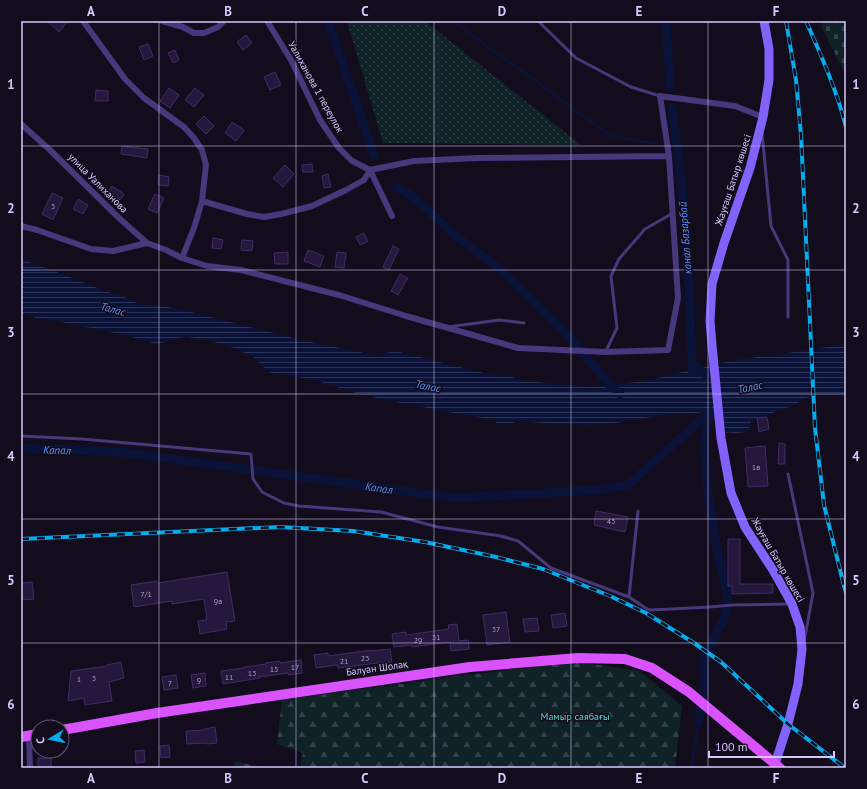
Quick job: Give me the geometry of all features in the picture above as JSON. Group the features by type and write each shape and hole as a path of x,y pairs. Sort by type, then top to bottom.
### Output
{"main road":[{"name":"Жауғаш Батыр көшесі","path":"764,21 769,49 769,80 762,121 750,168 724,243 712,284 710,321 721,438 731,493 745,527 773,570 792,604 800,627 802,653 798,684 778,766"},
{"name":"Балуан Шолақ","path":"70,729 157,713 470,667 578,658 625,659 652,668 689,692 778,766"}],"street":[{"path":"84,21 125,79 144,98 184,127 202,150 206,165 202,201 194,228 182,258"},
{"path":"162,21 183,27 194,33 204,33 218,27 224,21"},
{"name":"Уалиханова 1 переулок","path":"267,21 291,60 320,120 339,148 352,161 370,170"},
{"path":"672,213 669,156 660,96 735,106 762,121"},
{"name":"улица Уалиханова","path":"21,124 147,243 182,258 207,266 241,270 339,295 518,348 606,352 668,350 678,298 672,213"},
{"path":"202,201 247,214 264,217 312,206 364,180 370,170 414,161 484,158 669,156"},
{"path":"370,170 392,216"},
{"path":"21,226 91,249 113,252 147,243"},
{"path":"29,736 30,768"}],"lane":[{"path":"538,21 576,58 631,87 660,96"},
{"path":"762,121 771,226 788,260 788,317"},
{"path":"606,352 617,328 611,276 619,259 645,229 672,213"},
{"path":"445,327 499,320 524,323"},
{"path":"21,436 82,439 251,454 253,479 262,492 284,503 299,506 381,512 438,527 501,536 518,541 552,568 629,597 651,610 732,605 792,604"},
{"path":"788,474 813,593 802,653"},
{"path":"629,597 638,511"}],"green space":[{"path":"347,21 425,21 581,145 383,143"},
{"path":"823,21 846,21 846,75 821,26"},
{"name":"Мамыр саябағы","path":"578,662 640,671 682,706 675,768 299,768 303,753 277,744 282,700"},
{"path":"235,761 263,768 233,768"}],"water":[{"name":"Талас","path":"21,259 130,299 138,304 183,310 301,340 377,356 395,351 500,377 503,374 524,381 591,387 611,385 644,381 734,360 846,344 846,395 813,396 804,399 795,405 752,421 750,424 750,429 747,432 735,433 722,432 718,428 712,413 709,411 689,414 669,414 593,425 519,421 512,423 496,423 495,420 385,400 311,379 271,373 255,358 234,348 204,339 187,337 177,338 156,344 92,328 36,318 21,312"}],"building":[{"path":"47,21 68,21 59,32"},
{"path":"246,35 252,43 243,50 237,42"},
{"path":"148,44 153,56 144,60 139,47"},
{"path":"175,50 179,60 173,63 168,53"},
{"path":"275,72 281,85 270,90 264,77"},
{"path":"169,88 179,95 170,108 160,101"},
{"path":"195,88 204,95 194,107 185,100"},
{"path":"96,90 108,91 108,101 95,101"},
{"path":"204,116 214,126 206,134 196,124"},
{"path":"232,122 244,130 236,141 225,133"},
{"path":"122,146 148,149 147,158 121,154"},
{"path":"312,164 313,172 303,172 302,165"},
{"path":"285,165 294,174 283,187 273,178"},
{"path":"328,174 331,187 324,188 322,176"},
{"path":"159,175 169,177 168,186 158,185"},
{"path":"112,186 124,194 120,200 108,192"},
{"path":"52,193 63,198 53,220 42,214"},
{"path":"155,194 164,198 157,213 148,209"},
{"path":"78,199 88,205 83,214 73,209"},
{"path":"364,233 368,241 360,245 356,237"},
{"path":"213,238 223,240 221,249 212,248"},
{"path":"242,240 253,241 252,251 241,250"},
{"path":"393,246 399,249 389,270 383,267"},
{"path":"308,250 324,256 320,267 304,261"},
{"path":"288,252 288,264 275,264 274,253"},
{"path":"337,252 346,253 344,268 335,267"},
{"path":"400,274 408,278 398,295 391,291"},
{"path":"767,417 769,429 759,432 757,418"},
{"path":"779,443 785,444 785,464 778,464"},
{"path":"765,446 768,486 748,487 745,448"},
{"path":"596,511 628,517 625,532 594,525"},
{"path":"728,539 740,539 740,584 773,584 773,593 732,594 732,586 728,586"},
{"path":"227,572 235,621 226,622 227,629 200,634 198,621 207,620 204,599 172,604 172,601 134,607 131,585 157,581 158,583"},
{"path":"32,582 34,599 21,600 21,583"},
{"path":"506,612 510,642 487,645 483,615"},
{"path":"565,613 567,626 553,628 551,615"},
{"path":"537,618 539,631 525,632 523,619"},
{"path":"457,624 459,641 468,640 469,649 451,651 450,642 412,647 412,645 394,647 392,634 406,632 406,635 449,629 448,625"},
{"path":"390,649 392,662 338,668 337,665 316,668 314,655 328,653 328,656"},
{"path":"301,660 302,673 289,675 288,673 259,677 260,678 223,684 221,671 280,661 280,663"},
{"path":"121,662 124,678 109,682 112,701 85,705 84,698 68,701 71,671 107,666"},
{"path":"205,673 206,686 193,688 191,675"},
{"path":"176,675 178,688 164,690 162,677"},
{"path":"215,727 217,743 187,744 186,731 204,730"},
{"path":"169,745 170,757 161,758 160,746"},
{"path":"144,750 145,762 136,763 135,751"},
{"path":"38,759 51,759 51,768 38,768"}],"waterway":[{"path":"328,21 374,155"},
{"path":"453,21 611,136 656,144"},
{"name":"канал Базарбай","path":"666,21 670,86"},
{"name":"канал Базарбай","path":"672,108 681,178 688,258 692,370 698,367 707,375"},
{"path":"396,187 413,197 456,236 501,270 564,331 610,385 620,394"},
{"name":"Капал","path":"21,448 121,452 456,498 596,490 628,485 710,412"},
{"path":"699,721 705,686 704,662 725,617 728,598 717,549 708,495 704,442 710,412 712,413"},
{"path":"691,768 699,721"}],"railway":[{"path":"786,21 796,80 801,135 815,428 824,505 846,592"},
{"path":"806,21 823,60 846,127"},
{"path":"21,539 280,527 353,531 425,542 496,557 543,569 610,596 646,613 694,643 721,662 788,724 845,768"}]}
